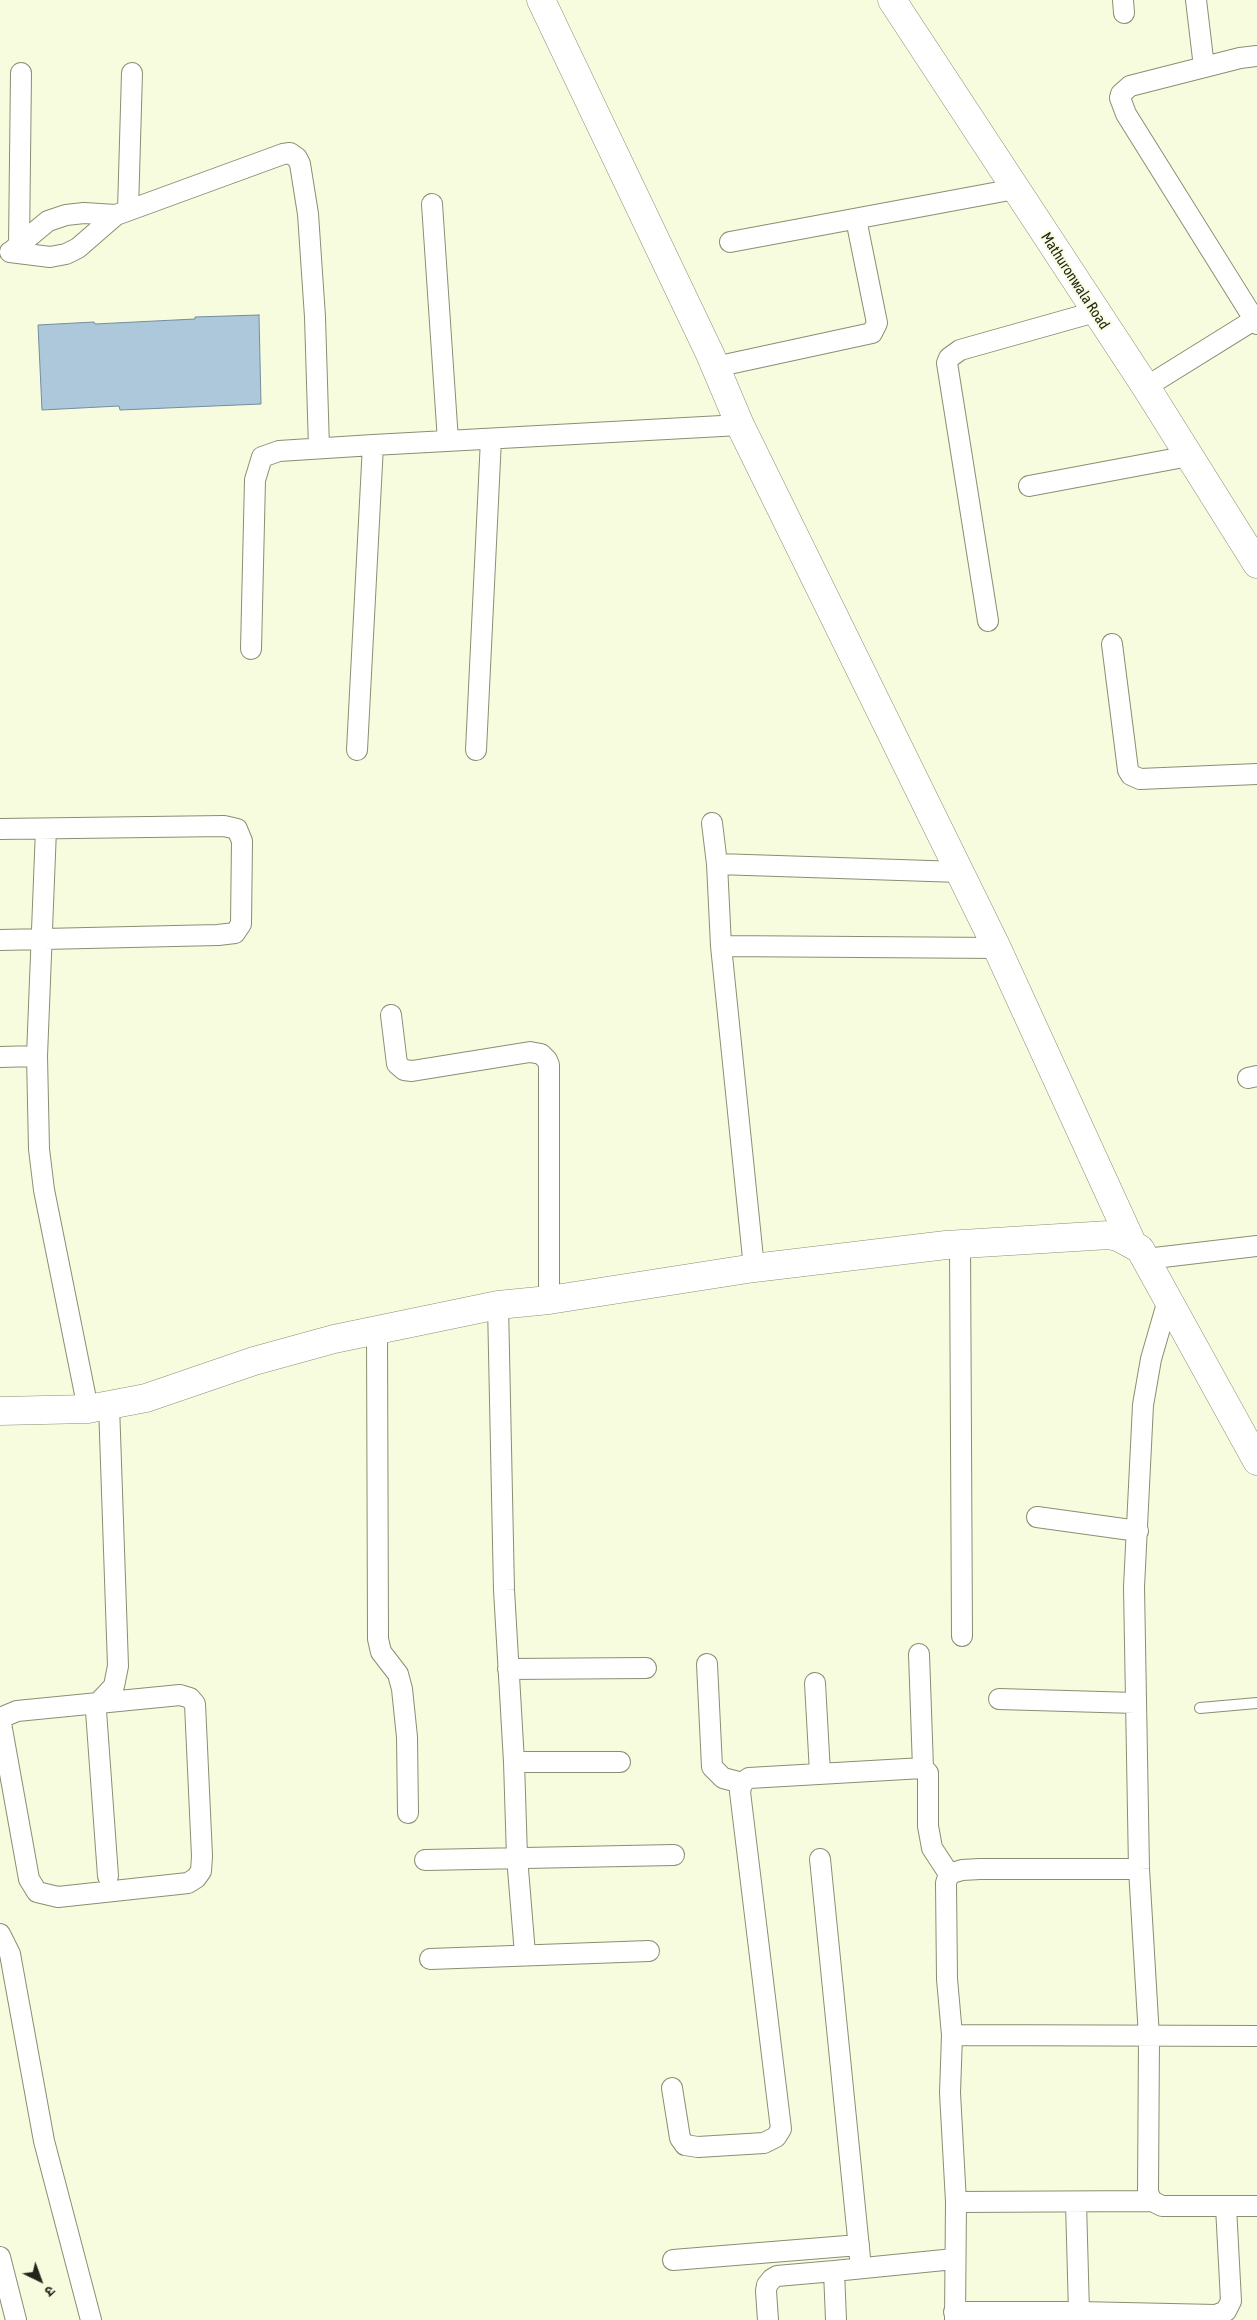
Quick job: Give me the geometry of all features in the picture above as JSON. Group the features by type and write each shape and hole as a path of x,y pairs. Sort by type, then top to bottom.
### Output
{"street":[{"path":"541,0 716,367 740,425 997,948 1139,1251 1257,1461"},
{"name":"Mathuronwala Road","path":"892,0 1146,387 1257,564"},
{"path":"1196,0 1204,67"},
{"path":"1146,387 1256,321 1126,114 1120,98 1124,90 1130,86 1257,56"},
{"path":"10,251 50,257 66,254 78,248 122,212 132,72"},
{"path":"10,251 21,73"},
{"path":"10,251 48,221 66,215 122,212 290,153 297,158 309,223 315,317 319,448"},
{"path":"730,242 1015,189"},
{"path":"432,204 448,441"},
{"path":"716,367 872,334 877,323 856,219"},
{"path":"988,621 947,363 949,358 960,350 1095,312"},
{"path":"251,649 255,480 262,457 269,453 319,448 740,425"},
{"path":"476,750 492,439"},
{"path":"357,750 373,445"},
{"path":"1029,486 1189,456"},
{"path":"1112,644 1128,770 1131,775 1140,779 1257,774"},
{"path":"712,823 717,864 721,946 754,1268"},
{"path":"0,829 224,826 234,827 242,841 241,924 234,933 227,935 0,940"},
{"path":"46,829 37,1056 39,1149 44,1190 99,1407 118,1666 114,1686 99,1702 96,1711 108,1876"},
{"path":"717,864 960,872"},
{"path":"721,946 997,948"},
{"path":"391,1014 397,1064 404,1070 412,1071 530,1052 542,1054 547,1060 549,1065 549,1300"},
{"path":"0,1057 37,1056"},
{"path":"0,1412 99,1407 167,1391 263,1358 377,1330 498,1306 549,1300 754,1268 960,1244 1109,1235 1139,1251 1257,1246"},
{"path":"960,1244 962,1636"},
{"path":"1152,2201 1148,2193 1149,2037 1139,1869 1134,1587 1143,1405 1150,1359 1168,1300"},
{"path":"498,1306 508,1669 514,1762 517,1858 525,1954"},
{"path":"377,1330 378,1639 386,1659 398,1674 402,1689 407,1737 408,1813"},
{"path":"1037,1517 1138,1531"},
{"path":"919,1654 923,1768 928,1773 928,1826 932,1848 949,1874"},
{"path":"707,1664 709,1752 712,1767 724,1778 742,1783"},
{"path":"508,1669 646,1668"},
{"path":"815,1683 820,1773"},
{"path":"180,1695 194,1701 202,1864 196,1878 188,1883 58,1897 36,1892 31,1885 1,1722 5,1716 17,1711 99,1702 180,1695"},
{"path":"999,1699 1135,1703"},
{"path":"514,1762 620,1762"},
{"path":"672,2088 680,2138 685,2145 698,2147 764,2143 776,2137 781,2129 740,1792 742,1783 749,1778 923,1768"},
{"path":"425,1860 674,1855"},
{"path":"820,1859 861,2268"},
{"path":"949,1874 962,1870 980,1869 1139,1869"},
{"path":"949,1874 946,1883 947,1979 952,2035 950,2093 956,2202 955,2316 1079,2312 1216,2315 1226,2311 1232,2301 1226,2206"},
{"path":"0,1934 10,1954 44,2141 91,2320"},
{"path":"430,1959 525,1954 650,1951"},
{"path":"952,2035 1257,2036"},
{"path":"956,2202 1045,2201 1076,2203 1152,2201 1162,2206 1257,2206"},
{"path":"1076,2203 1079,2312"},
{"path":"674,2260 859,2245"},
{"path":"0,2257 16,2320"},
{"path":"768,2320 766,2291 767,2285 772,2279 954,2259"},
{"path":"834,2272 836,2320"}],"lane":[{"path":"1200,1708 1257,1703"}],"building":[{"path":"259,315 261,404 120,410 119,406 42,410 38,325 94,322 95,324 195,319 195,317"}]}
